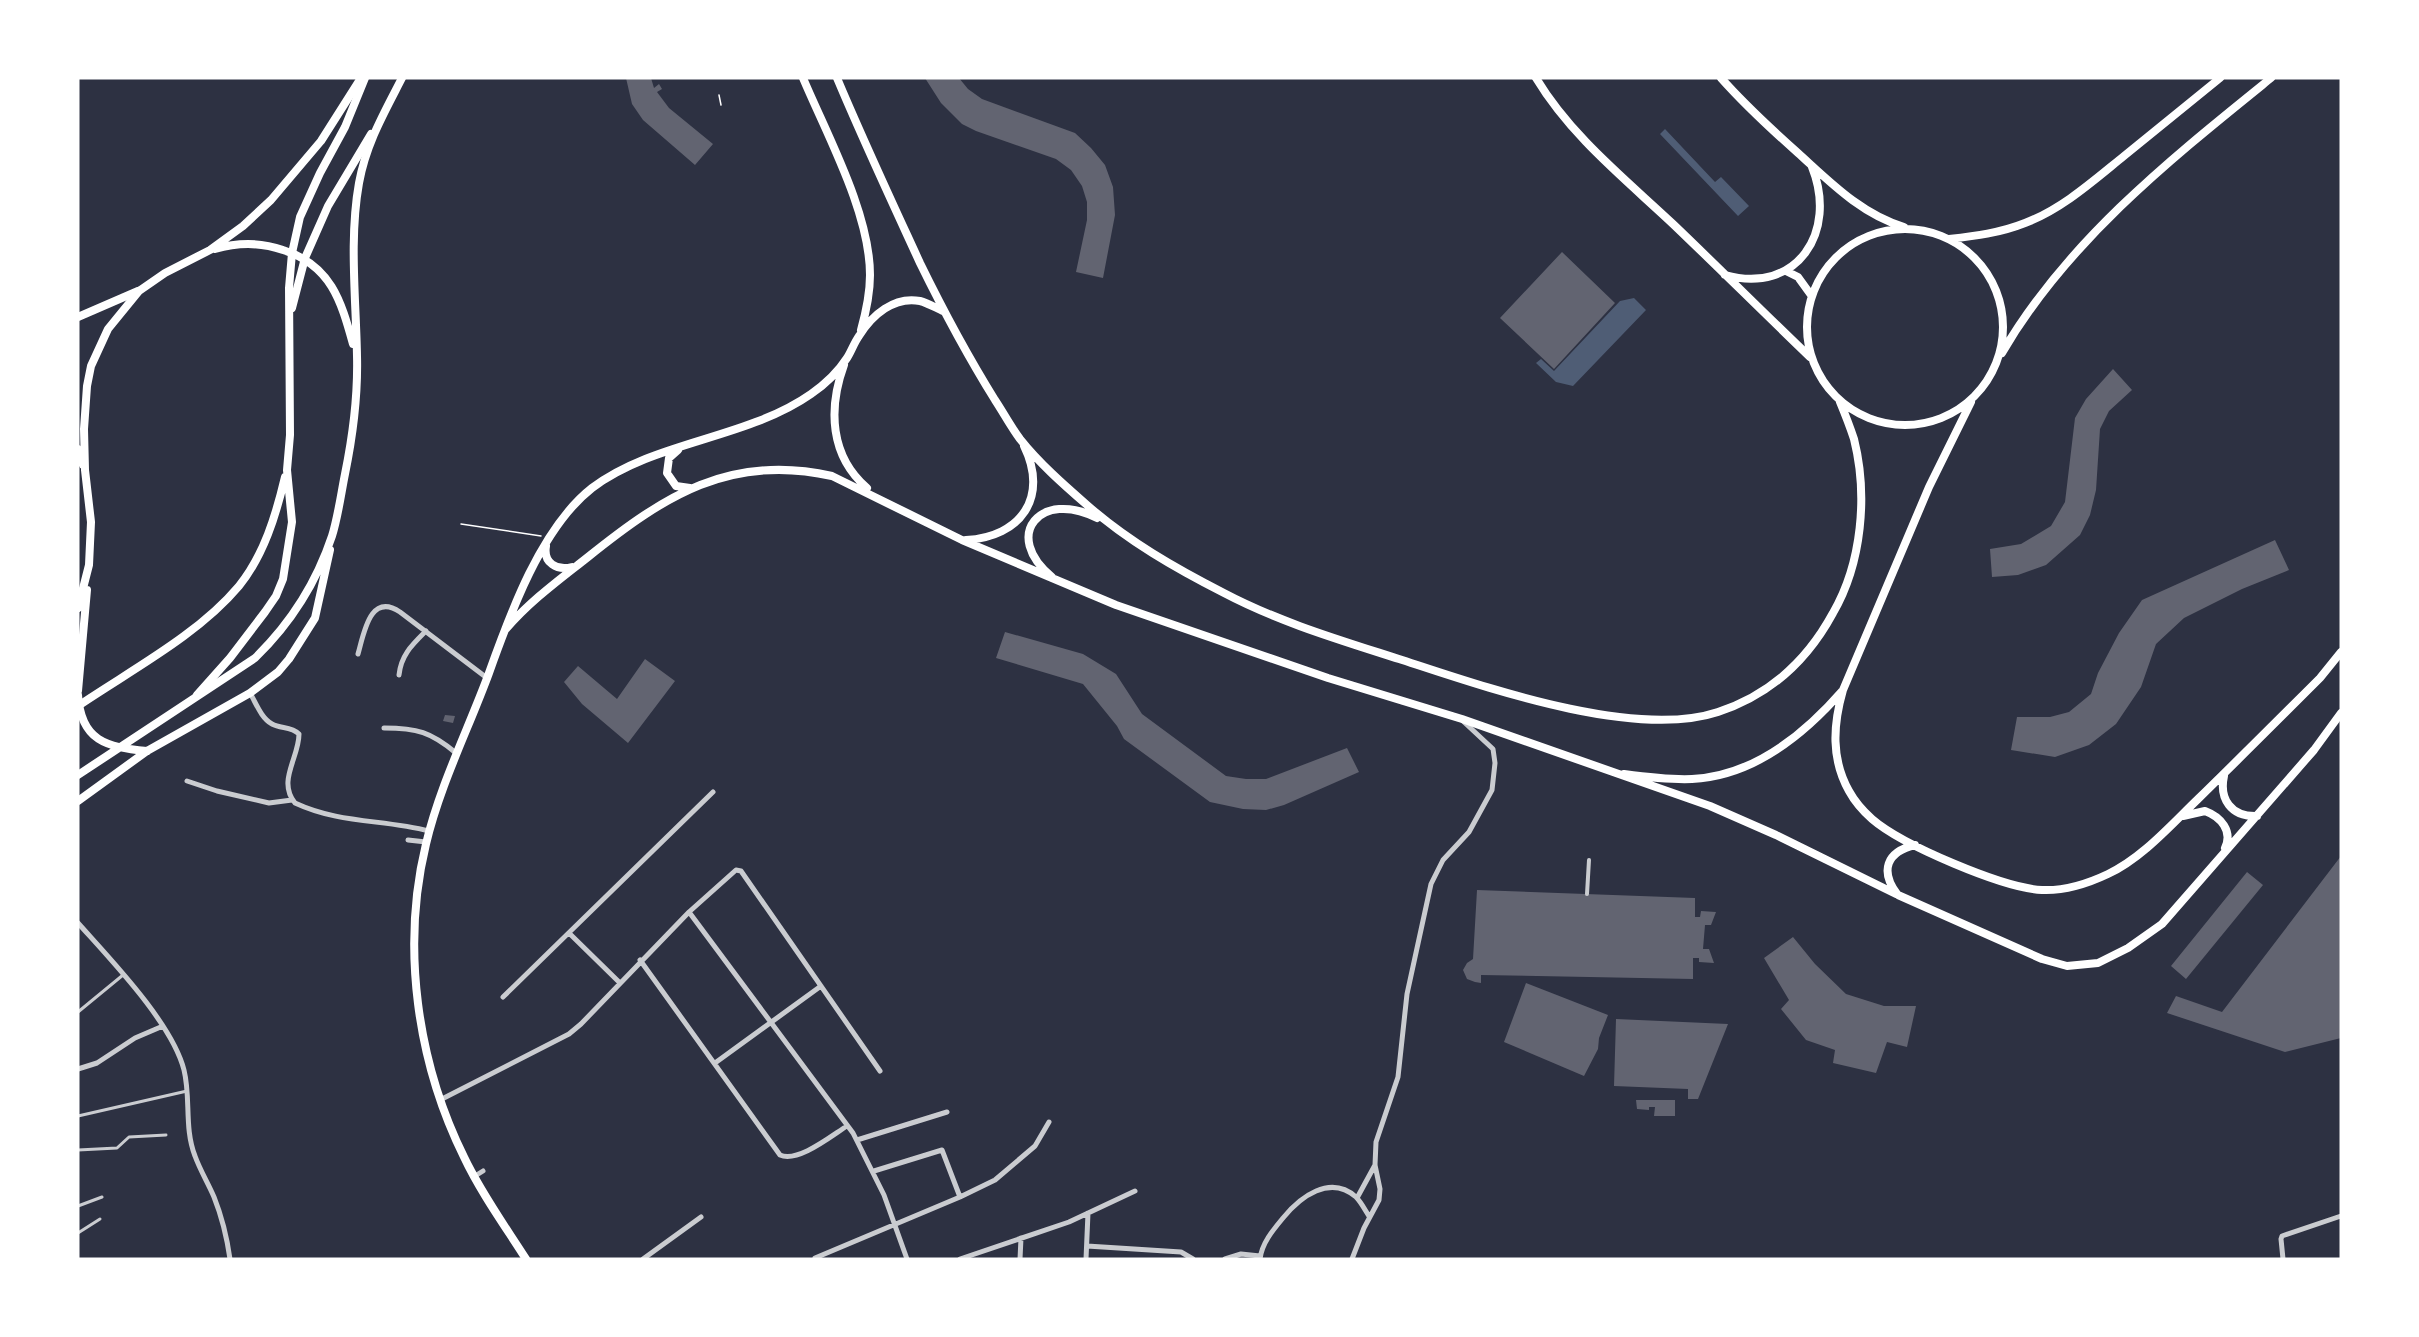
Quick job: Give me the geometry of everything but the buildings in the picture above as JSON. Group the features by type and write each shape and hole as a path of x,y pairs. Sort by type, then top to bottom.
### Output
{"main road":[{"path":"78,317 139,291 165,273 210,250 243,226 296,172 321,141 363,78"},
{"path":"190,702 230,658 276,596 283,579 292,522 287,470 290,435 289,320 292,252 300,216 320,172 345,127 363,78"},
{"path":"289,320 305,258 328,206 402,78"},
{"path":"803,78 857,205 866,233 870,276 860,334"},
{"path":"837,78 943,311 967,356 1020,439 1030,459 1034,479 1031,500 1024,514 1012,526 1000,533 962,540"},
{"path":"1536,78 1549,98 1597,156 1675,226 1810,357 1825,385 1840,402 1865,418 1892,426 1921,425 1948,416 1972,400"},
{"path":"1721,78 1759,118 1842,191 1874,214 1908,228 1929,231 1948,238 1968,252 1984,269 1996,290 2003,324 1998,359"},
{"path":"1948,238 1980,236 2005,230 2027,223 2057,208 2084,189 2220,78"},
{"path":"2271,78 2199,137 2101,226 2040,294 2022,319 1998,359 1988,381 1972,400 1929,487 1843,690 1836,716 1835,747 1842,775 1849,791 1858,805 1872,819 1915,845 2007,884 2057,890 2109,874 2137,855 2224,774 2320,678 2341,652"},
{"path":"78,801 147,751 250,693 278,672 290,659 315,618 326,578 332,535 353,434 358,359 355,212 359,181 375,128"},
{"path":"1723,275 1755,280 1771,277 1786,271 1811,247 1818,229 1819,194 1811,164"},
{"path":"1810,357 1806,326 1811,295 1826,267 1848,245 1877,232 1908,228"},
{"path":"210,250 244,243 266,244 305,258 324,274 332,286 346,318 358,359"},
{"path":"1786,271 1798,277 1811,295"},
{"path":"139,291 108,329 91,366 84,429 85,470 91,522 78,706 88,730 108,745 147,751"},
{"path":"875,495 851,472 844,461 836,439 833,414 835,398 847,358 860,334 876,314 894,304 907,301 922,302 943,311"},
{"path":"526,1259 457,1142 440,1100 424,1038 416,976 415,910 426,842 456,753 523,587 549,537 594,487 633,465 786,409 812,393 847,358"},
{"path":"1020,439 1084,502 1110,524 1154,555 1226,594 1320,634 1493,689 1547,703 1631,718 1686,719 1716,713 1739,703 1787,675 1822,633 1837,607 1857,545 1861,514 1861,479 1854,438 1840,402"},
{"path":"681,447 669,458 667,473 676,486 691,488"},
{"path":"78,449 85,470"},
{"path":"506,629 521,612 579,564 655,506 691,488 737,473 775,468 832,476 875,495 962,540 1060,583 1143,615 1274,660 1462,719 1710,806 1778,836 1898,895 2042,959 2067,966 2098,963 2142,940 2162,924 2314,750 2341,713"},
{"path":"78,706 181,637 218,608 240,585 259,555 272,523 287,470"},
{"path":"1060,583 1038,565 1032,555 1029,534 1039,517 1058,508 1068,507 1087,512 1110,524"},
{"path":"78,775 255,658 276,637 306,595 332,535"},
{"path":"549,537 544,549 552,565 564,568 579,564"},
{"path":"78,608 89,565"},
{"path":"1607,771 1694,779 1743,767 1774,752 1804,731 1843,690"},
{"path":"2224,774 2222,789 2227,804 2241,815 2257,816"},
{"path":"78,806 93,789"},
{"path":"2179,818 2205,811 2222,820 2229,835 2222,855"},
{"path":"1898,895 1887,876 1889,862 1896,853 1915,845"}],"street":[{"path":"358,654 372,615 382,606 392,607 487,678"},
{"path":"399,675 406,652 426,631"},
{"path":"250,693 261,715 272,724 284,726 299,734 287,779 292,800"},
{"path":"1352,1259 1379,1200 1380,1189 1375,1165 1378,1130 1398,1077 1407,994 1431,884 1443,860 1469,832 1486,804 1494,776 1493,749 1462,719"},
{"path":"384,728 404,728 428,733 456,753"},
{"path":"187,781 217,791 269,803 292,800 302,806 346,819 405,825 429,831"},
{"path":"503,997 713,792"},
{"path":"408,840 426,842"},
{"path":"1587,894 1589,860"},
{"path":"440,1100 569,1034 640,960 733,871 741,871 880,1071"},
{"path":"689,912 857,1140 874,1171 907,1259"},
{"path":"78,923 163,1026 180,1056 189,1091 189,1136 223,1222 228,1258"},
{"path":"570,934 619,982"},
{"path":"640,960 780,1155 791,1158 802,1154 848,1126"},
{"path":"715,1063 821,986"},
{"path":"78,1069 97,1063 135,1038 163,1026"},
{"path":"857,1140 947,1112"},
{"path":"815,1258 960,1197 1003,1175 1035,1146 1049,1122"},
{"path":"874,1171 942,1150 960,1197"},
{"path":"1357,1198 1375,1165"},
{"path":"475,1176 483,1171"},
{"path":"1225,1259 1241,1254 1260,1257 1276,1227 1306,1196 1323,1188 1343,1190 1357,1198 1370,1216"},
{"path":"960,1259 1088,1213 1135,1191"},
{"path":"1086,1259 1088,1213"},
{"path":"2283,1259 2282,1236 2341,1216"},
{"path":"643,1259 701,1217"},
{"path":"1020,1259 1021,1238"},
{"path":"1087,1246 1181,1252 1193,1259"}],"lane":[{"path":"78,1012 123,975"},
{"path":"78,1116 189,1091"},
{"path":"78,1150 117,1148 129,1137 166,1135"},
{"path":"78,1206 102,1197"},
{"path":"78,1233 100,1219"}],"path":[{"path":"719,95 721,105"},
{"path":"461,524 549,537"}],"water":[{"path":"1665,129 1715,182 1721,177 1749,206 1738,216 1660,134"},
{"path":"1634,298 1646,310 1573,386 1556,382 1536,363 1541,359 1554,371 1620,301"}]}
